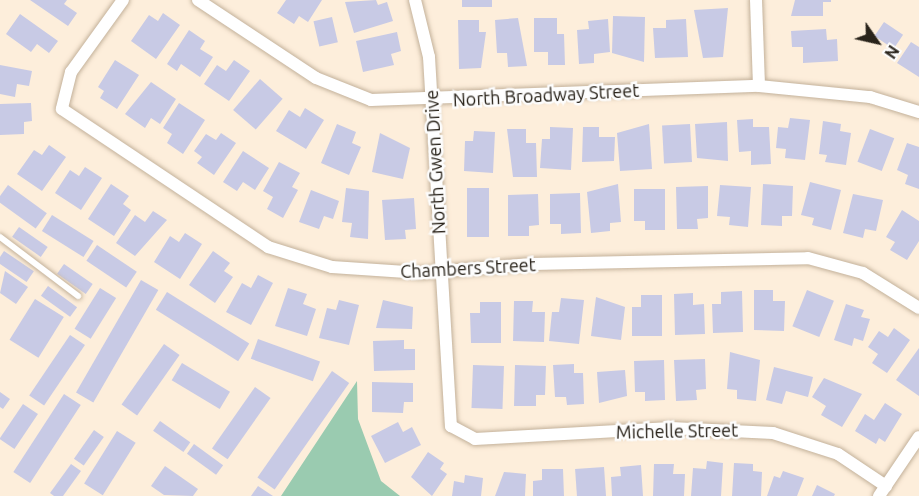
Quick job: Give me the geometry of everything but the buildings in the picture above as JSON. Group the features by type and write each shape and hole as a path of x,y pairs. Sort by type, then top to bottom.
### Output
{"street":[{"name":"Chambers Street","path":"123,0 72,72 64,97 63,110 84,129 268,247 367,272 441,271 784,256 863,273 919,308"},
{"name":"North Broadway Street","path":"198,0 337,89 371,100 431,100 759,86 870,97 919,112"},
{"name":"North Gwen Drive","path":"415,0 427,40 441,271 446,410 457,430"},
{"path":"756,0 759,86"},
{"name":"Michelle Street","path":"457,430 476,439 670,428 773,433 838,454 883,491"},
{"path":"883,491 919,437"}],"lane":[{"path":"0,237 78,296"}],"green space":[{"path":"357,381 358,419 381,481 400,496 281,496"}]}
